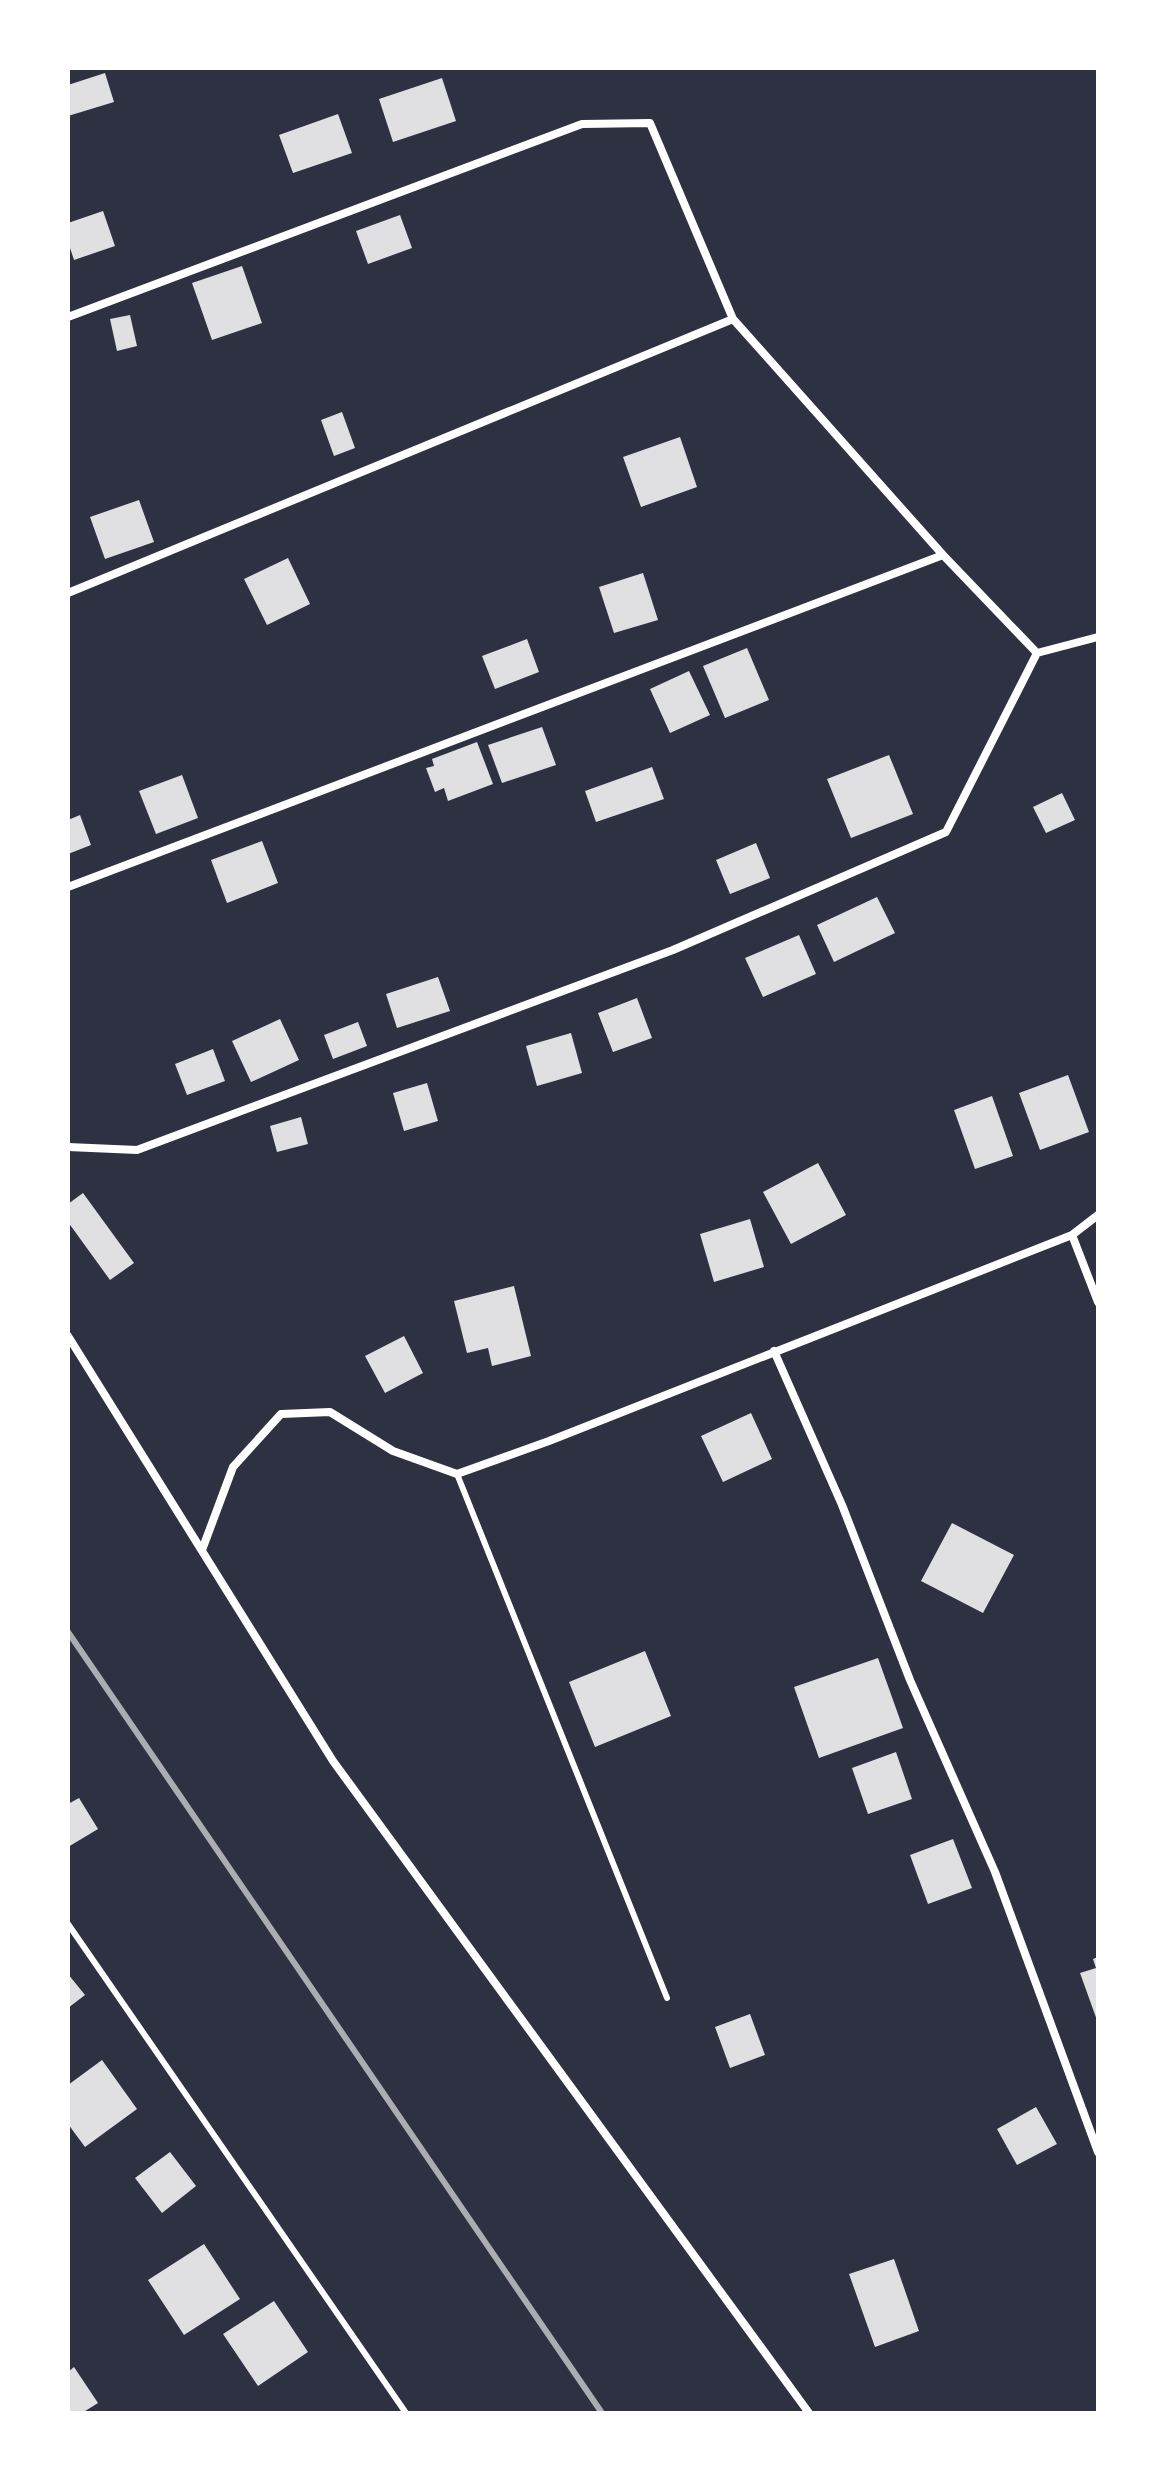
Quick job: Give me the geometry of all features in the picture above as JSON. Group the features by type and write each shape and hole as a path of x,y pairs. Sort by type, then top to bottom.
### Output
{"street":[{"path":"68,317 582,124 650,123 733,319 943,555 1037,653"},
{"path":"68,593 733,319"},
{"path":"68,887 943,555"},
{"path":"68,1147 137,1150 673,950 946,832 1037,653 1098,637"},
{"path":"202,1550 233,1467 281,1414 330,1412 393,1451 457,1474 549,1441 1072,1235 1098,1215"},
{"path":"1072,1235 1098,1302"},
{"path":"68,1336 333,1761 809,2413"},
{"path":"774,1351 842,1505 910,1680 995,1872 1098,2152"}],"lane":[{"path":"457,1474 667,1998"},
{"path":"68,1924 406,2413"}],"building":[{"path":"105,73 114,102 68,116 68,85"},
{"path":"442,78 456,121 393,142 379,99"},
{"path":"338,114 352,153 293,173 279,135"},
{"path":"103,211 115,246 74,260 68,242 68,223"},
{"path":"400,215 412,248 368,264 356,231"},
{"path":"242,266 262,323 212,340 192,283"},
{"path":"130,315 137,346 117,351 110,319"},
{"path":"342,412 355,448 334,456 321,420"},
{"path":"680,437 697,487 641,507 623,457"},
{"path":"139,500 154,542 105,559 90,517"},
{"path":"288,558 310,604 267,625 244,579"},
{"path":"643,573 658,620 614,633 599,587"},
{"path":"527,639 539,672 495,689 482,656"},
{"path":"747,648 769,700 725,718 703,666"},
{"path":"689,671 710,715 670,733 650,689"},
{"path":"542,727 556,765 502,783 488,745"},
{"path":"477,742 493,784 448,801 444,788 435,792 426,768 434,766 432,759"},
{"path":"889,755 913,814 851,838 827,779"},
{"path":"652,767 664,799 596,822 585,791"},
{"path":"182,775 198,818 156,834 139,791"},
{"path":"1062,793 1075,820 1046,833 1033,807"},
{"path":"80,815 91,845 68,854 68,820"},
{"path":"262,841 278,883 227,903 211,860"},
{"path":"756,843 770,878 730,894 716,860"},
{"path":"877,897 895,933 834,962 817,925"},
{"path":"799,935 816,974 763,997 745,958"},
{"path":"438,977 450,1011 397,1028 386,994"},
{"path":"637,998 652,1038 613,1052 598,1013"},
{"path":"280,1019 299,1060 251,1082 232,1041"},
{"path":"358,1022 367,1046 333,1059 324,1035"},
{"path":"571,1033 582,1073 537,1086 526,1046"},
{"path":"213,1049 225,1081 187,1095 175,1064"},
{"path":"1068,1075 1089,1132 1040,1150 1019,1093"},
{"path":"427,1083 438,1121 404,1131 393,1093"},
{"path":"992,1096 1013,1156 975,1169 954,1110"},
{"path":"301,1117 308,1144 277,1152 270,1126"},
{"path":"818,1163 846,1215 791,1244 763,1192"},
{"path":"83,1193 134,1263 110,1280 68,1222 68,1204"},
{"path":"750,1219 764,1267 714,1282 700,1234"},
{"path":"514,1286 531,1356 492,1366 488,1348 467,1353 454,1301"},
{"path":"404,1336 423,1373 385,1393 365,1356"},
{"path":"751,1413 772,1459 723,1482 701,1436"},
{"path":"952,1523 1014,1555 983,1613 921,1581"},
{"path":"645,1651 671,1716 595,1747 569,1682"},
{"path":"878,1658 903,1728 819,1758 794,1687"},
{"path":"896,1752 912,1799 868,1814 852,1768"},
{"path":"79,1798 98,1829 68,1847 68,1804"},
{"path":"953,1839 972,1888 928,1904 910,1855"},
{"path":"1098,1957 1098,2023 1080,1973 1096,1968 1093,1959"},
{"path":"68,1974 85,1995 68,2008"},
{"path":"750,2014 765,2055 730,2068 715,2027"},
{"path":"102,2060 137,2109 85,2147 68,2124 68,2085"},
{"path":"1036,2107 1057,2144 1017,2165 997,2129"},
{"path":"170,2152 196,2186 162,2213 135,2178"},
{"path":"204,2244 240,2299 184,2335 148,2280"},
{"path":"894,2259 919,2331 875,2347 849,2274"},
{"path":"274,2301 308,2352 258,2386 223,2334"},
{"path":"74,2367 98,2403 82,2413 68,2413 68,2372"}],"railway":[{"path":"68,1632 602,2413"}]}
